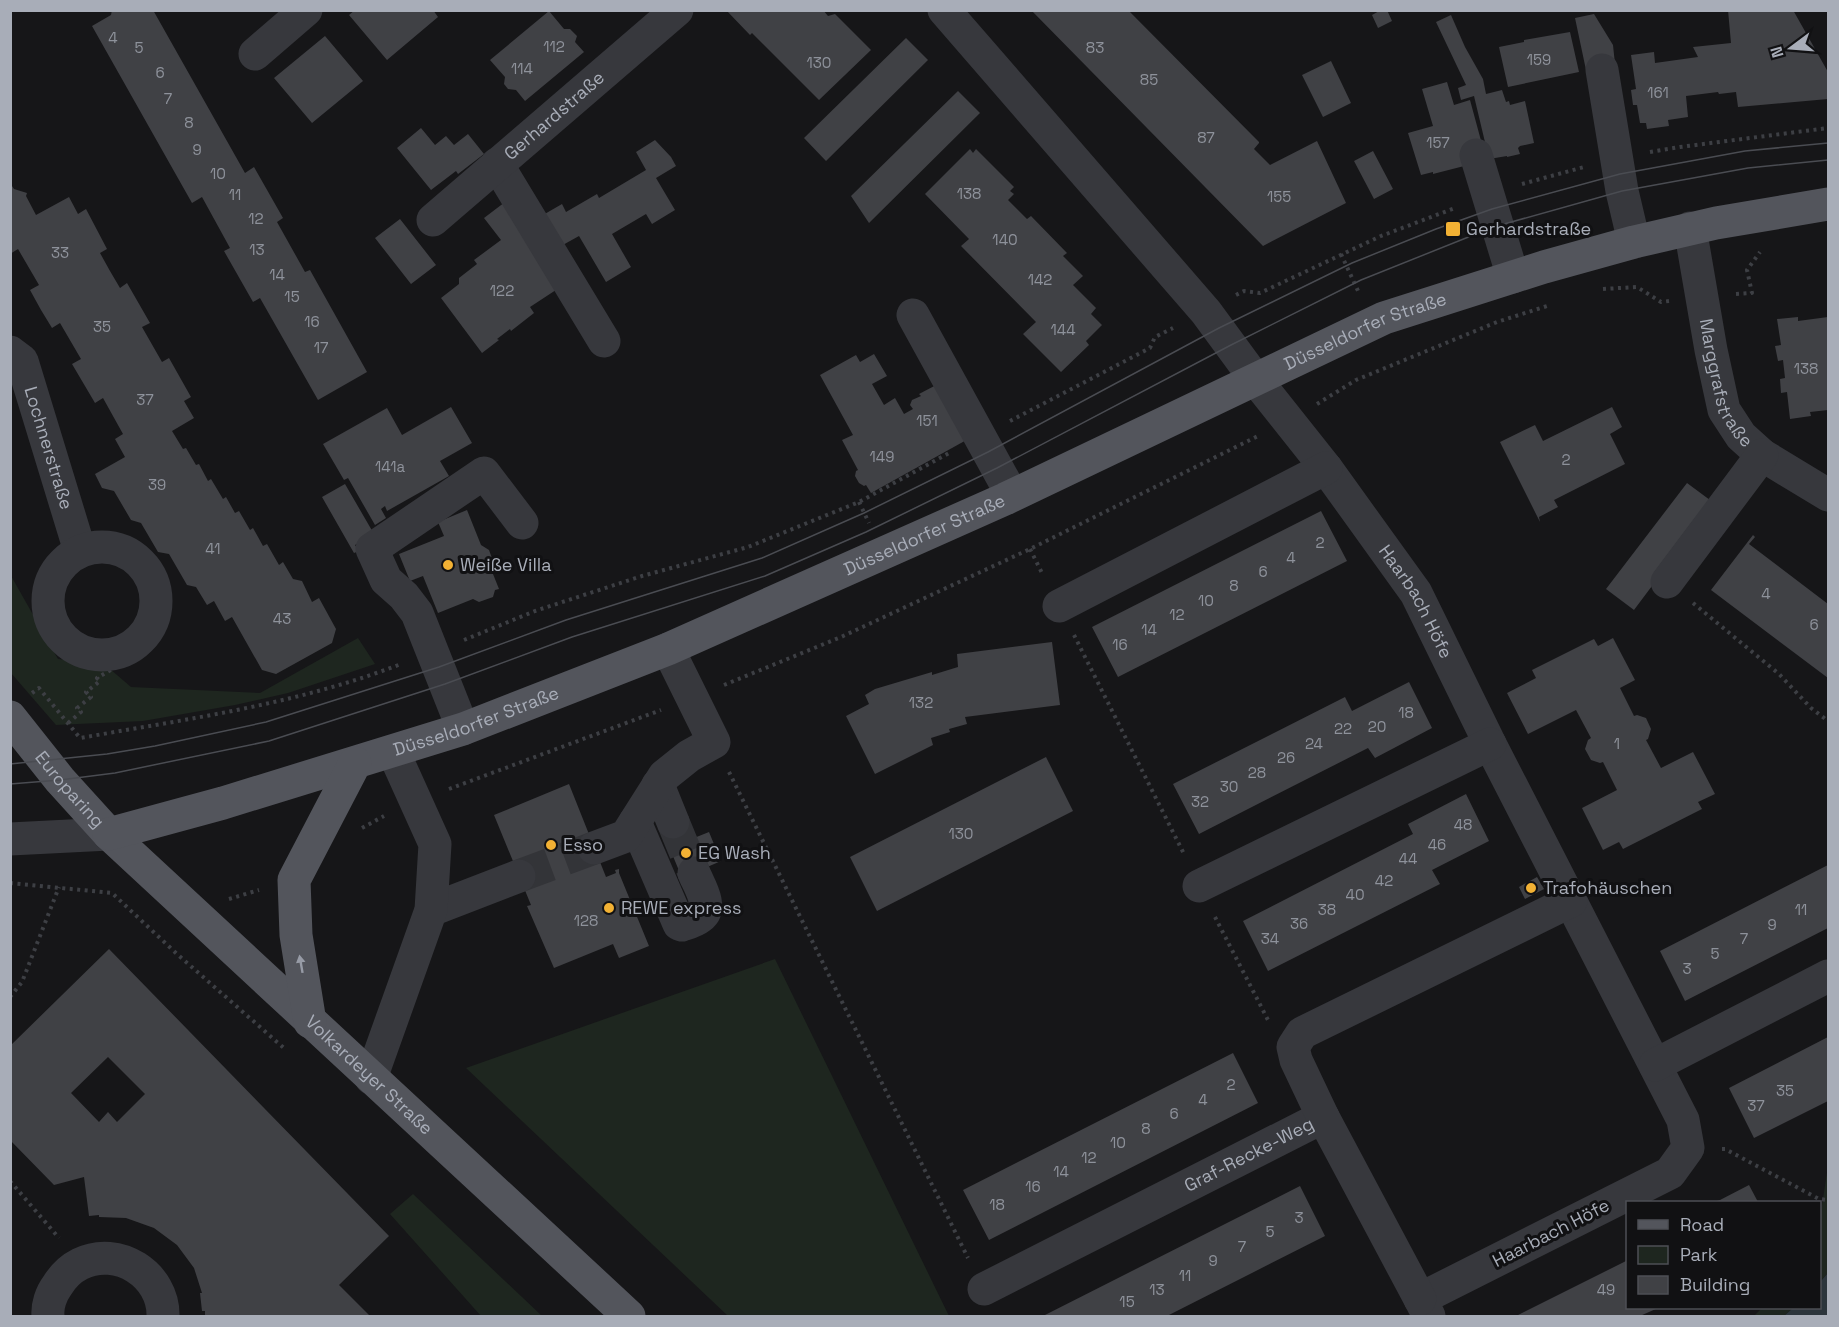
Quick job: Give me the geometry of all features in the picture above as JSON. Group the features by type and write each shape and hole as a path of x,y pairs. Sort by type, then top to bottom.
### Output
{"main road":[{"name":"Düsseldorfer Straße","path":"109,834 223,803 463,729 668,650 1012,495 1383,318 1634,242 1690,228 1828,204"},
{"name":"Europaring","path":"10,717 60,780 109,834"},
{"path":"310,1022 296,935 294,880 355,763"},
{"name":"Volkardeyer Straße","path":"109,834 629,1317"}],"street":[{"path":"255,54 306,10"},
{"name":"Gerhardstraße","path":"433,220 676,10"},
{"path":"944,10 1206,312 1256,380"},
{"path":"1602,70 1624,201 1634,242"},
{"path":"1476,155 1513,277"},
{"path":"497,164 604,341"},
{"name":"Marggrafstraße","path":"1690,228 1724,410 1741,436 1762,455 1828,495"},
{"path":"913,315 1012,495"},
{"name":"Lochnerstraße","path":"10,352 22,361 80,551"},
{"name":"Haarbach Höfe","path":"1256,380 1326,468 1416,593 1490,744 1683,1120 1688,1148 1670,1173 1425,1308 1323,1117"},
{"path":"1667,582 1762,455"},
{"path":"1059,606 1326,468"},
{"path":"463,729 417,613 404,596 386,580 372,549 484,473 522,523"},
{"path":"99,547 118,549 135,557 148,571 157,592 157,612 147,634 138,644 114,656 83,653 69,645 56,631 49,614 48,594 51,582 60,566 80,551 99,547"},
{"path":"594,848 627,836 664,776 681,762 714,742 668,650"},
{"path":"1199,885 1490,744"},
{"path":"371,1078 432,910 435,844 393,751"},
{"path":"658,785 673,822"},
{"path":"635,822 679,924 682,926 701,917 705,912 706,902 694,873"},
{"name":"Düsseldorfer Straße","path":"10,838 109,834"},
{"path":"432,910 519,876"},
{"path":"1293,1047 1302,1034 1571,901"},
{"path":"1655,1065 1828,976"},
{"name":"Graf-Recke-Weg","path":"984,1289 1323,1117 1296,1060 1293,1047"},
{"path":"48,1317 47,1311 52,1293 66,1273 81,1263 97,1258 118,1259 148,1276 157,1289 163,1317"}],"path":[{"path":"1550,175 1617,158 1680,147 1828,128"},
{"path":"61,714 80,738 262,706 377,673 535,611 642,576 748,547 859,502 1150,348 1155,337 1244,291 1260,293 1381,236"},
{"path":"1595,290 1637,287 1661,302 1752,293 1748,270 1760,251"},
{"path":"357,832 365,825 415,801 693,698 841,637 1030,549 1289,421 1356,380 1497,322 1551,304"},
{"path":"1030,549 1276,1034 1293,1047"},
{"path":"1667,582 1779,674 1811,708 1828,720"},
{"path":"69,723 81,712 78,708 91,697 86,692 100,681 97,678 120,666 114,656"},
{"path":"714,742 984,1289"},
{"path":"191,910 294,880"},
{"path":"10,883 112,893 142,921"},
{"path":"10,997 22,981 59,887"},
{"path":"1688,1148 1725,1149 1819,1199 1828,1200"},
{"path":"10,1181 81,1263"}],"green space":[{"path":"10,574 58,659 103,663 131,687 260,693 358,638 375,664 288,693 235,705 143,721 56,725 11,673"},
{"path":"775,959 949,1316 728,1316 466,1068"},
{"path":"1828,1166 1828,1273 1821,1281 1821,1212"},
{"path":"413,1194 542,1316 481,1316 390,1214"},
{"path":"1761,1309 1792,1309 1784,1316 1754,1316"}],"shaded area":[{"path":"1828,1273 1828,1316 1784,1316 1792,1309 1821,1309 1821,1281"}],"building":[{"path":"112,10 153,10 245,173 254,167 283,218 277,222 305,272 310,270 367,372 318,400 260,298 253,302 224,251 230,248 202,197 192,203 92,26 111,15"},
{"path":"355,10 433,10 438,17 387,60 349,15"},
{"path":"726,10 823,10 828,16 835,14 871,50 819,100"},
{"path":"1031,10 1128,10 1259,142 1254,149 1270,165 1317,141 1346,203 1263,246"},
{"path":"1381,10 1387,10 1392,21 1378,28 1372,15"},
{"path":"1728,10 1793,10 1828,72 1828,99 1738,107 1736,92 1686,96 1688,117 1668,120 1669,126 1647,129 1646,123 1640,123 1637,105 1633,105 1631,90 1636,89 1631,55 1654,52 1655,63 1698,57 1693,47 1731,43"},
{"path":"549,11 564,29 570,29 577,36 575,42 584,52 525,101 516,90 508,89 504,84 505,77 490,60"},
{"path":"1594,14 1613,45 1615,64 1586,70 1575,18"},
{"path":"1451,15 1483,79 1486,94 1502,90 1506,102 1509,101 1510,105 1525,101 1534,143 1520,146 1518,148 1520,154 1489,159 1474,96 1461,100 1458,88 1466,85 1436,22"},
{"path":"1570,32 1579,72 1508,87 1499,47"},
{"path":"325,36 363,81 312,123 274,78"},
{"path":"906,38 928,60 826,161 804,138"},
{"path":"1331,61 1351,103 1323,117 1302,75"},
{"path":"1447,82 1454,105 1470,100 1483,148 1472,164 1421,175 1408,133 1433,126 1422,89"},
{"path":"958,91 980,113 869,223 851,196"},
{"path":"421,128 435,145 446,136 454,145 468,134 484,154 458,174 456,171 431,190 397,148"},
{"path":"655,140 676,166 656,178 675,210 652,224 646,214 612,234 631,267 606,282 579,236 561,246 543,215 562,204 566,212 597,194 599,198 646,170 636,152"},
{"path":"970,149 973,153 976,149 1014,187 1010,191 1014,194 1008,200 1027,219 1031,216 1067,253 1063,256 1083,276 1073,285 1096,308 1091,314 1102,325 1086,341 1089,345 1061,372 1023,334 1036,322 961,246 969,239 925,194"},
{"path":"1373,151 1393,189 1374,199 1354,161"},
{"path":"10,183 14,189 27,193 26,196 36,215 69,197 78,214 86,209 107,249 100,253 110,271 120,288 127,283 150,323 142,327 162,362 169,358 191,397 184,401 194,418 172,431 196,465 199,464 208,481 211,479 223,499 226,497 235,513 239,511 250,530 253,528 263,546 267,544 279,565 283,562 293,579 302,581 312,602 319,598 336,629 332,643 276,674 262,670 232,617 225,621 214,601 207,605 196,587 187,585 169,554 158,552 141,523 131,520 114,491 102,488 95,474 125,457 115,439 123,434 103,398 95,403 72,364 81,359 60,323 52,328 41,310 30,290 39,285 18,249 10,254"},
{"path":"509,199 562,286 530,307 534,313 497,339 499,340 482,353 441,298 459,284 459,278 477,264 474,260 501,240 484,218"},
{"path":"400,219 436,265 411,284 375,238"},
{"path":"1798,317 1798,321 1828,317 1828,410 1810,412 1811,416 1790,419 1787,392 1781,393 1780,379 1785,378 1783,360 1778,361 1775,346 1781,345 1777,319"},
{"path":"874,354 887,376 872,384 884,405 895,398 904,414 913,409 910,405 912,400 940,383 970,438 871,493 866,485 859,483 855,476 858,470 842,440 853,435 820,375 856,355 860,362"},
{"path":"451,407 472,443 440,461 449,476 387,511 385,506 381,509 386,518 375,525 348,478 344,480 323,444 387,408 402,435"},
{"path":"1612,407 1622,427 1610,434 1625,464 1554,500 1558,507 1539,517 1540,522 1500,442 1535,425 1543,441"},
{"path":"1687,483 1714,503 1634,610 1606,589"},
{"path":"345,484 374,534 355,545 359,551 354,553 322,497"},
{"name":"Weiße Villa","path":"467,510 481,545 489,550 493,561 491,569 499,589 495,590 493,597 479,602 473,599 438,613 423,576 410,581 399,554 444,536 438,522"},
{"path":"1321,511 1347,561 1118,677 1092,627"},
{"path":"1753,535 1755,537 1749,544 1828,604 1828,678 1711,590"},
{"path":"1613,638 1635,680 1620,688 1634,716 1646,718 1651,729 1646,740 1661,768 1693,752 1715,794 1698,802 1702,809 1623,849 1619,842 1603,850 1582,808 1617,790 1603,762 1591,760 1585,749 1591,738 1576,710 1528,734 1507,693 1536,678 1532,670 1594,639 1598,646"},
{"path":"1052,642 1060,705 965,717 967,724 949,729 950,732 931,738 933,745 875,774 846,716 869,704 865,695 875,689 932,672 932,675 958,667 957,654"},
{"path":"1409,682 1432,728 1375,758 1368,748 1199,834 1173,784 1345,697 1352,711"},
{"path":"1046,757 1073,811 877,911 850,857"},
{"path":"569,784 606,877 616,873 615,870 619,869 649,946 619,958 613,944 554,968 527,906 531,905 494,815"},
{"path":"1466,794 1489,841 1432,870 1440,884 1268,971 1243,921 1413,834 1408,824"},
{"name":"EG Wash","path":"686,817 694,838 709,832 721,861 682,878 661,827"},
{"path":"1828,865 1828,928 1685,1001 1660,951"},
{"name":"Trafohäuschen","path":"1537,877 1544,889 1525,899 1519,887"},
{"path":"109,949 389,1236 339,1285 370,1316 205,1316 205,1311 202,1311 200,1293 202,1293 194,1268 177,1245 154,1228 126,1218 89,1216 84,1177 54,1185 10,1140 10,1046","holes":["108,1057 145,1094 117,1122 108,1112 99,1122 71,1093"]},
{"path":"1828,1037 1828,1101 1754,1138 1729,1088"},
{"path":"1233,1053 1258,1103 989,1240 963,1190"},
{"path":"1749,1185 1757,1201 1717,1201"},
{"path":"1300,1186 1325,1236 1167,1316 1043,1316"},
{"path":"1626,1261 1626,1309 1656,1309 1640,1316 1516,1316"}],"tunnel":[{"path":"673,822 694,873"},
{"path":"519,876 594,848"}],"tram line":[{"path":"10,764 107,754 266,722 439,667 566,620 762,558 864,513 988,452 1219,328 1352,263 1436,229 1492,209 1620,174 1745,151 1828,143"},
{"path":"10,784 115,773 269,741 445,684 572,637 765,576 866,532 997,468 1231,345 1361,280 1471,236 1497,226 1622,191 1748,168 1828,160"}],"place":[{"name":"Gerhardstraße","path":"1453,229"},
{"name":"Weiße Villa","path":"448,565"},
{"name":"Esso","path":"551,845"},
{"name":"EG Wash","path":"686,853"},
{"name":"Trafohäuschen","path":"1531,888"},
{"name":"REWE express","path":"609,908"}]}
